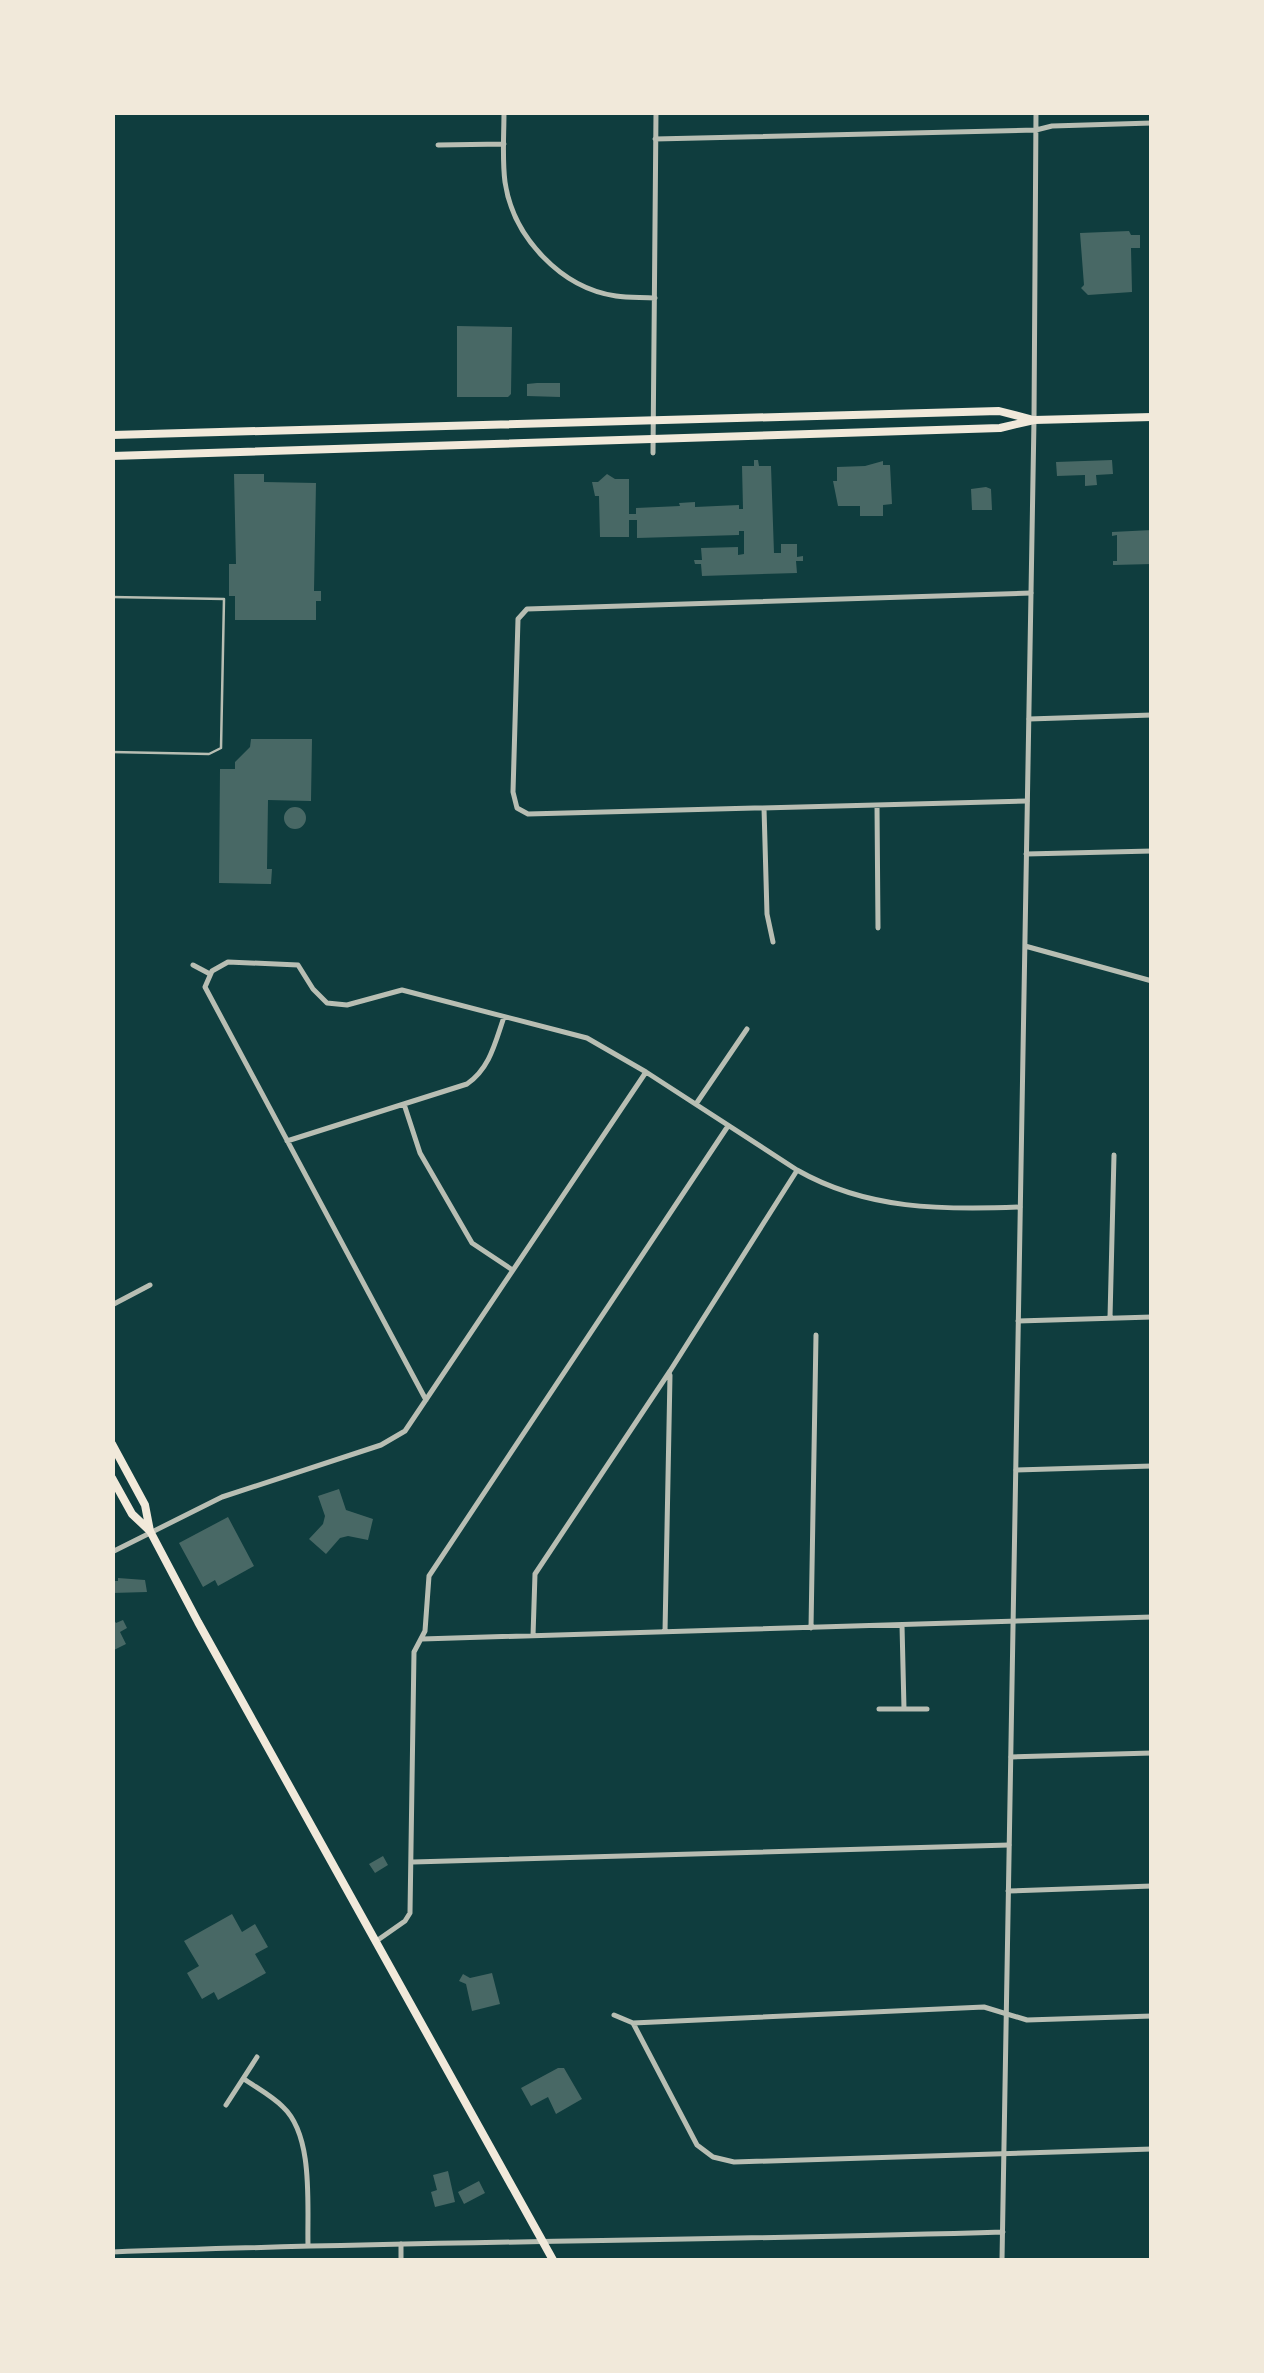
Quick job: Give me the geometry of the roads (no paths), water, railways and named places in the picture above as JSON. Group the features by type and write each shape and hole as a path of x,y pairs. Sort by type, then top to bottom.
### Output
{"main road":[{"path":"112,435 999,411 1034,420"},
{"path":"112,456 1000,428 1034,420 1152,417"},
{"path":"112,1444 146,1505 150,1531"},
{"path":"112,1478 132,1514 150,1531 553,2260"}],"street":[{"path":"504,112 506,184 522,230 536,250 562,273 598,291 655,298"},
{"path":"653,453 656,112"},
{"path":"1002,2260 1036,112"},
{"path":"655,139 1152,124"},
{"path":"438,146 504,144"},
{"path":"1027,801 528,814 517,808 513,792 518,619 527,609 1031,593"},
{"path":"1029,719 1152,715"},
{"path":"878,805 878,928"},
{"path":"764,808 767,914 773,942"},
{"path":"1026,854 1152,851"},
{"path":"1025,946 1152,981"},
{"path":"426,1400 206,987 210,974 228,962 298,964 313,989 327,1002 347,1005 402,990 586,1038 823,1185 902,1206 1020,1207"},
{"path":"193,965 210,974"},
{"path":"286,1141 467,1084 489,1060 504,1018"},
{"path":"696,1104 747,1029"},
{"path":"112,1552 222,1497 389,1442 405,1431 646,1072"},
{"path":"404,1104 420,1154 472,1243 510,1270"},
{"path":"376,1942 405,1921 410,1912 414,1652 422,1639 429,1576 728,1125"},
{"path":"1110,1318 1114,1154"},
{"path":"533,1636 534,1574 670,1371 797,1170"},
{"path":"112,1305 150,1284"},
{"path":"1018,1321 1152,1317"},
{"path":"811,1628 816,1336"},
{"path":"666,1632 670,1371"},
{"path":"1016,1470 1152,1466"},
{"path":"422,1639 1152,1617"},
{"path":"902,1625 904,1709"},
{"path":"879,1709 927,1709"},
{"path":"1011,1757 1152,1753"},
{"path":"412,1862 1009,1845"},
{"path":"1008,1891 1152,1886"},
{"path":"614,2015 633,2022 984,2007 1032,2020 1152,2016"},
{"path":"633,2022 697,2145 712,2157 734,2162 1152,2149"},
{"path":"226,2104 256,2057"},
{"path":"244,2079 282,2106 291,2118 307,2166 308,2245"},
{"path":"112,2252 1003,2232"},
{"path":"401,2244 401,2260"}],"lane":[{"path":"112,597 224,599 220,748 211,754 112,752"}]}
